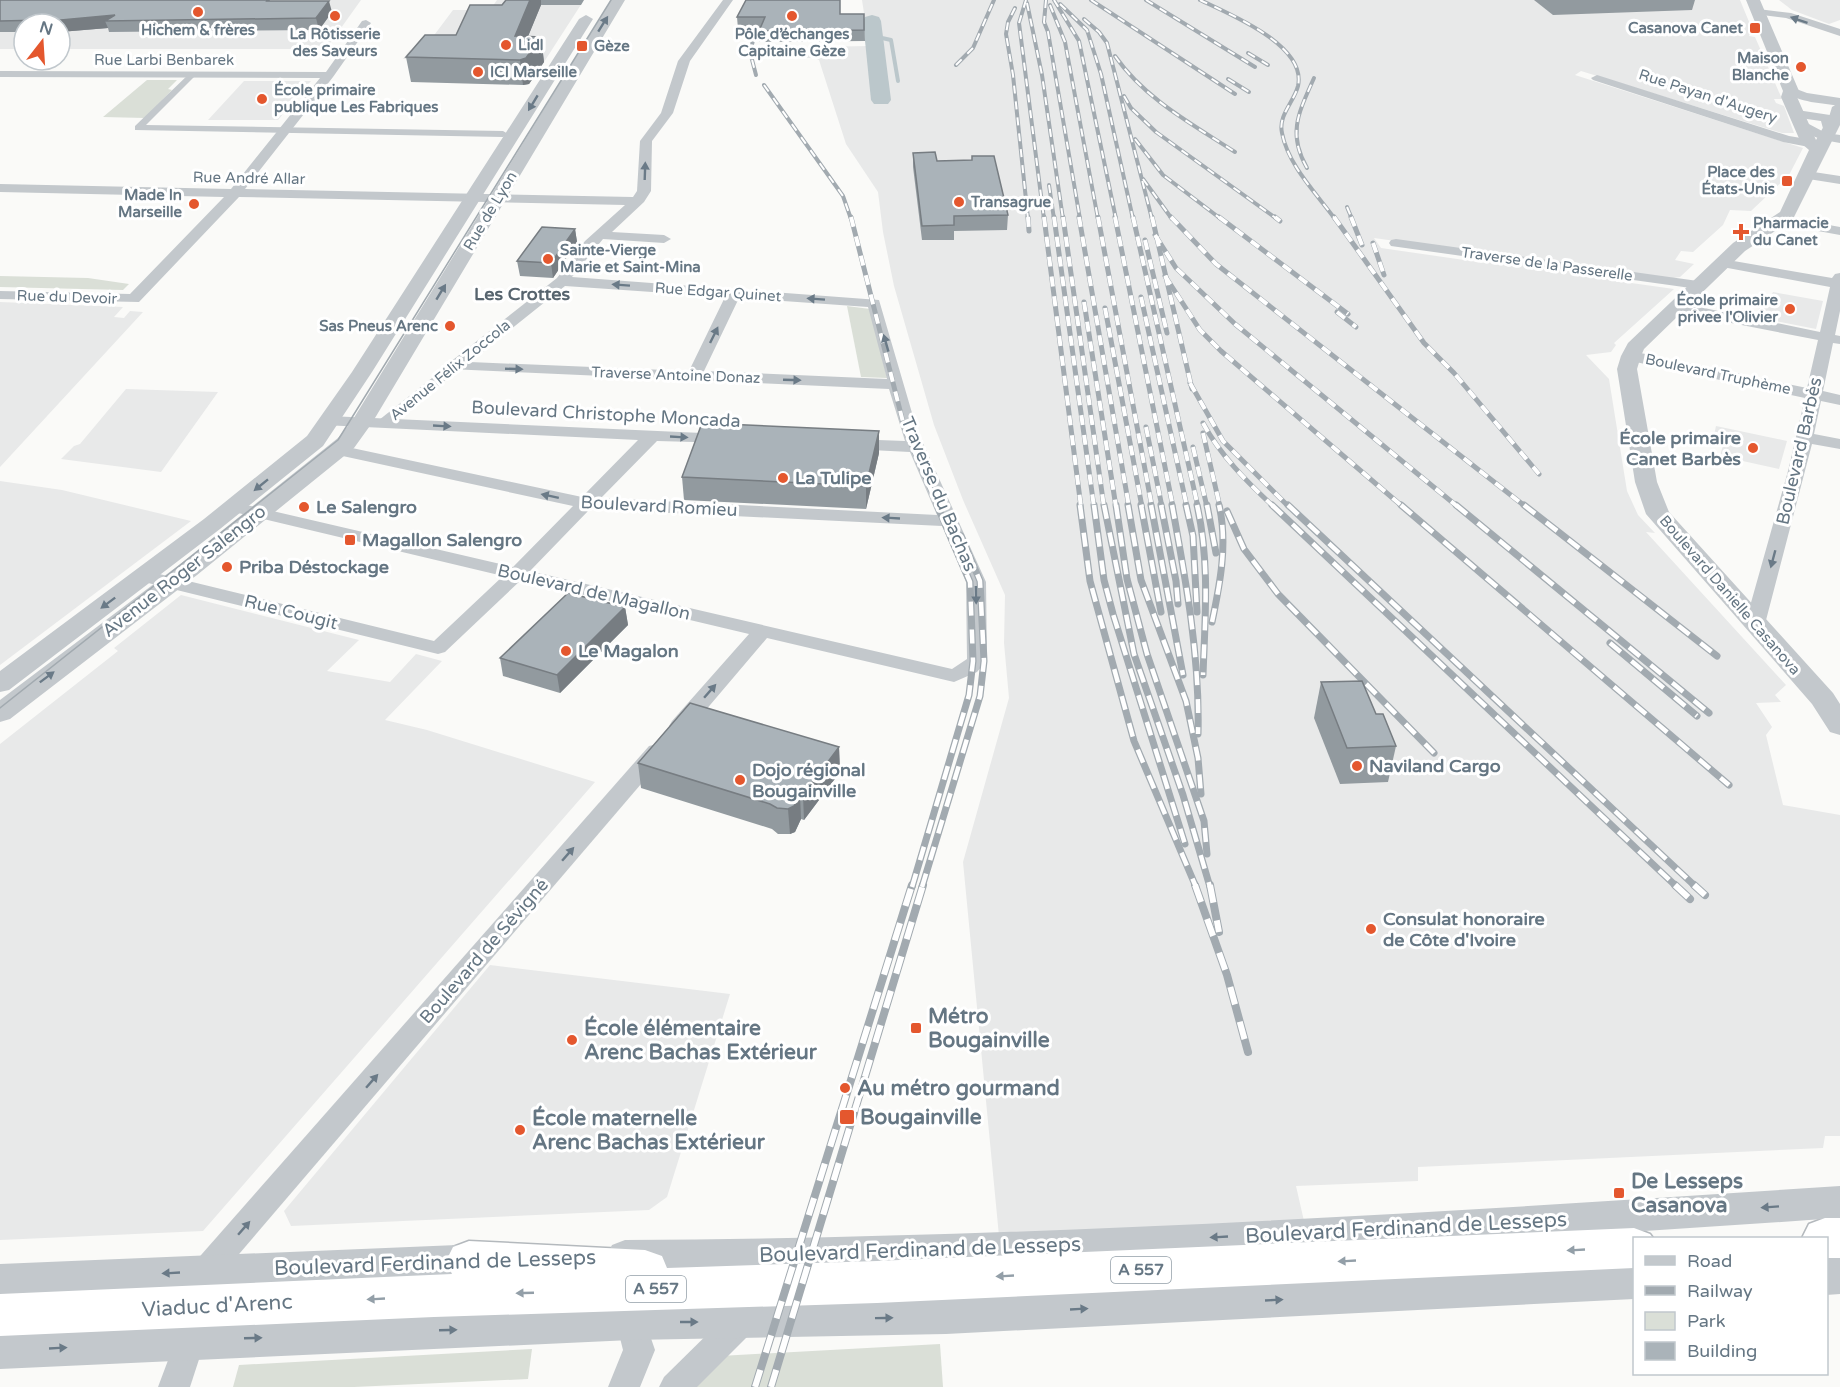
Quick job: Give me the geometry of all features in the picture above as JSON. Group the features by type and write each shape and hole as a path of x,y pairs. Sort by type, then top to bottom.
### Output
{"highway":[{"name":"A 557","path":"878,1282 1633,1248"},
{"path":"469,1261 878,1282"},
{"name":"Viaduc d'Arenc","path":"0,1315 434,1296 878,1282"}],"street":[{"name":"Rue de Lyon","path":"361,423 618,0"},
{"path":"634,204 644,191 646,141 667,113 684,61 728,0"},
{"name":"Rue de Lyon","path":"346,396 594,6"},
{"path":"1755,6 1840,33"},
{"path":"1755,6 1791,91 1789,97 1798,117 1824,140"},
{"path":"234,194 329,75 366,23"},
{"name":"Rue Larbi Benbarek","path":"0,74 329,75"},
{"path":"191,75 138,128 503,134"},
{"name":"Rue Payan d'Augery","path":"1597,78 1787,139 1824,140"},
{"path":"1791,91 1840,102"},
{"path":"1815,98 1840,94"},
{"path":"1631,356 1635,347 1722,262 1739,247 1787,215 1840,107"},
{"path":"1798,117 1823,116 1826,118 1824,140"},
{"path":"1807,175 1840,180"},
{"name":"Rue André Allar","path":"0,188 471,199 516,203 634,204"},
{"name":"Rue du Devoir","path":"0,295 134,299 234,194"},
{"name":"Avenue Félix Zoccola","path":"384,423 562,281 590,244 634,204"},
{"path":"1779,220 1840,231"},
{"path":"600,235 664,239"},
{"name":"Traverse de la Passerelle","path":"1396,243 1698,285"},
{"path":"1722,262 1839,282"},
{"name":"Rue Edgar Quinet","path":"562,281 874,303"},
{"name":"Boulevard Barbès","path":"1755,624 1797,471 1812,394 1833,339 1839,282"},
{"path":"694,376 734,293"},
{"name":"Traverse du Bachas","path":"874,303 909,430 976,582 977,660 970,668 954,676"},
{"path":"1675,307 1833,339"},
{"name":"Boulevard Truphème","path":"1631,356 1840,400"},
{"name":"Boulevard Danielle Casanova","path":"1631,356 1627,369 1646,482 1658,514 1755,624 1831,698 1840,726"},
{"name":"Traverse Antoine Donaz","path":"455,366 897,384"},
{"name":"Avenue Roger Salengro","path":"0,684 234,507 315,441 346,396"},
{"name":"Boulevard Christophe Moncada","path":"329,421 746,440"},
{"name":"Avenue Roger Salengro","path":"0,713 260,513 338,450 361,423"},
{"path":"516,574 652,436"},
{"path":"1803,437 1840,444"},
{"path":"839,444 917,447"},
{"name":"Boulevard Romieu","path":"338,450 584,503 949,521"},
{"name":"Boulevard de Magallon","path":"234,507 954,676"},
{"name":"Rue Cougit","path":"143,576 438,648 516,574"},
{"name":"Boulevard de Sévigné","path":"205,1272 762,631"},
{"name":"Boulevard Ferdinand de Lesseps","path":"0,1281 469,1261 954,1251 1526,1223 1835,1220"},
{"path":"0,1351 630,1322 946,1316 1633,1282"},
{"path":"675,1387 742,1321"},
{"path":"624,1387 639,1350 630,1322"},
{"path":"174,1387 190,1341"}],"shaded area":[{"path":"0,0 361,0 326,49 72,49 72,12 12,12 12,49 0,49"},
{"path":"497,0 584,0 544,62 403,59 410,50 423,50 453,10 490,10"},
{"path":"862,0 1740,0 1752,29 1749,36 1755,37 1782,99 1774,99 1776,103 1784,106 1794,133 1782,133 1581,71 1575,75 1803,148 1789,175 1751,211 1730,210 1723,225 1693,252 1681,251 1675,260 1694,264 1680,277 1667,279 1374,238 1381,248 1485,263 1487,258 1610,275 1610,280 1674,289 1614,343 1616,345 1611,352 1586,355 1609,379 1627,491 1638,515 1655,533 1646,532 1786,685 1775,695 1781,702 1756,703 1772,727 1766,735 1783,805 1840,815 1840,1136 1825,1136 1823,1148 1418,1167 1418,1181 1296,1186 1304,1221 999,1236 963,862 1009,698 1004,643 1005,595 963,500 934,425 894,286 878,192 846,144 819,60 786,58 791,52 816,52 814,47 869,46"},
{"path":"1779,0 1840,0 1840,20 1829,24 1792,10"},
{"name":"École primaire publique Les Fabriques","path":"244,81 311,81 278,120 208,120"},
{"name":"École primaire privee l'Olivier","path":"1773,292 1823,301 1816,329 1756,317 1763,297 1770,298"},
{"path":"0,302 123,307 114,317 124,318 130,311 143,312 0,467"},
{"path":"126,389 218,392 161,472 61,459 74,446 80,444"},
{"name":"École primaire Canet Barbès","path":"1716,426 1787,441 1779,469 1720,456 1725,438 1714,435"},
{"path":"0,481 62,490 191,521 0,665"},
{"path":"181,595 359,640 327,671 390,682 416,654 442,661 385,720 427,730 595,782 203,1231 0,1240 0,744 118,651 114,648"},
{"path":"490,965 730,994 667,1197 649,1210 291,1226 284,1211"}],"green space":[{"path":"147,80 177,80 168,89 172,90 145,118 103,117"},
{"path":"0,276 88,278 129,284 123,290 0,287"},
{"path":"847,306 870,309 887,378 861,377"},
{"path":"940,1344 943,1387 689,1387 720,1356"},
{"path":"532,1349 528,1379 354,1387 233,1387 239,1365"}],"building":[{"path":"0,0 329,1 316,18 105,21 115,15 72,19 72,12 12,12 12,21 0,21"},
{"path":"506,0 530,0 515,36 541,37 526,58 520,60 406,57 425,35 456,35 470,5 502,5"},
{"name":"Pôle d’échanges Capitaine Gèze","path":"746,0 840,0 840,14 864,14 864,30 759,31 765,17 737,17"},
{"name":"Transagrue","path":"935,152 937,161 972,160 972,156 994,156 1008,215 954,216 954,225 922,226 913,153"},
{"path":"542,227 575,229 551,263 517,261"},
{"path":"702,423 879,431 866,486 682,477"},
{"path":"568,593 625,607 557,675 500,658"},
{"path":"1362,681 1376,714 1383,714 1396,746 1347,748 1321,682"},
{"name":"Dojo régional Bougainville","path":"690,703 839,747 803,795 800,794 794,806 788,809 777,808 638,763"}],"waterway":[{"path":"872,21 881,100"},
{"path":"874,32 882,38 891,40 898,81"}],"tram line":[{"path":"0,708 338,440 611,0"}],"railway":[{"path":"956,65 973,48 994,0"},
{"path":"1026,0 1019,23 1044,219"},
{"path":"1046,0 1044,22 1048,32 1080,219"},
{"path":"1054,0 1079,41 1116,219"},
{"path":"1091,0 1235,94"},
{"path":"1146,0 1255,67"},
{"path":"1200,0 1263,33 1279,44 1291,57 1298,71 1298,86 1282,120 1285,145 1296,167 1335,219"},
{"path":"1027,3 1042,75 1063,219"},
{"path":"1060,4 1087,30 1101,74 1133,219"},
{"path":"1050,5 1065,42 1098,219"},
{"path":"1015,8 1008,22 1006,34 1013,75 1028,219"},
{"path":"1084,19 1099,32 1107,43 1152,219"},
{"path":"756,29 750,52 756,75"},
{"path":"1248,53 1268,65"},
{"path":"1115,56 1140,85 1155,98 1235,152"},
{"path":"1307,168 1301,155 1296,133 1300,112 1314,78"},
{"path":"1228,79 1249,92"},
{"path":"764,85 843,196 851,219"},
{"path":"1124,96 1131,108 1156,132 1277,219"},
{"path":"1135,139 1163,175 1221,219"},
{"path":"1143,179 1172,219"},
{"path":"1049,185 1054,219"},
{"path":"1347,207 1352,219"},
{"path":"851,217 905,430 938,507"},
{"path":"1028,217 1029,231"},
{"path":"1044,217 1081,507"},
{"path":"1054,217 1094,507"},
{"path":"1063,217 1104,507"},
{"path":"1079,217 1129,507"},
{"path":"1098,217 1152,507"},
{"path":"1115,217 1173,507"},
{"path":"1133,217 1198,507"},
{"path":"1152,217 1157,238"},
{"path":"1171,217 1216,264 1526,507"},
{"path":"1219,217 1348,314"},
{"path":"1275,217 1280,221"},
{"path":"1334,217 1424,343 1454,373 1539,474"},
{"path":"1351,217 1362,245"},
{"path":"1157,238 1176,268 1235,324 1458,507"},
{"path":"1157,238 1166,278"},
{"path":"1145,240 1167,333"},
{"path":"1373,243 1384,275"},
{"path":"1166,278 1200,330 1221,351 1403,507"},
{"path":"1166,278 1191,385"},
{"path":"1141,297 1187,507"},
{"path":"1084,302 1116,507"},
{"path":"1105,308 1142,507"},
{"path":"1337,312 1356,327"},
{"path":"1191,385 1223,441 1289,507"},
{"path":"1191,385 1192,389"},
{"path":"1203,423 1217,446 1235,468 1274,507"},
{"path":"1146,427 1162,507"},
{"path":"1203,433 1220,507"},
{"path":"1193,447 1207,507"},
{"path":"912,887 969,695 973,661 970,582 937,505"},
{"path":"1080,505 1090,581 1134,741 1196,887"},
{"path":"1094,505 1104,580 1113,614 1185,844"},
{"path":"1104,505 1134,654 1183,795 1210,887"},
{"path":"1116,505 1127,579 1147,654 1204,821 1207,854"},
{"path":"1128,505 1141,580 1186,701 1198,758 1201,794"},
{"path":"1141,505 1161,612"},
{"path":"1151,505 1183,675"},
{"path":"1161,505 1176,581 1178,604"},
{"path":"1172,505 1194,648 1198,734"},
{"path":"1186,505 1193,536 1197,612"},
{"path":"1197,505 1205,569 1203,675"},
{"path":"1207,505 1216,553"},
{"path":"1212,622 1223,549 1219,505"},
{"path":"1272,505 1677,887"},
{"path":"1288,505 1696,887"},
{"path":"1401,505 1729,785"},
{"path":"1456,505 1709,713"},
{"path":"1524,505 1717,656"},
{"path":"1227,511 1244,549 1278,594 1434,753"},
{"path":"922,887 980,696 984,661 980,581 961,536"},
{"path":"1610,643 1697,716"},
{"path":"755,1387 912,885"},
{"path":"771,1387 923,885"},
{"path":"1195,885 1227,975 1248,1052"},
{"path":"1210,885 1219,932"},
{"path":"1675,885 1690,899"},
{"path":"1694,885 1705,895"}],"place":[{"name":"Hichem & frères","path":"198,12"},
{"name":"La Rôtisserie des Saveurs","path":"335,16"},
{"name":"Pôle d’échanges Capitaine Gèze","path":"792,16"},
{"name":"Casanova Canet","path":"1755,28"},
{"name":"Lidl","path":"506,45"},
{"name":"Gèze","path":"582,46"},
{"name":"Maison Blanche","path":"1801,67"},
{"name":"ICI Marseille","path":"478,72"},
{"name":"École primaire publique Les Fabriques","path":"262,99"},
{"name":"Place des États-Unis","path":"1787,181"},
{"name":"Transagrue","path":"959,202"},
{"name":"Made In Marseille","path":"194,204"},
{"name":"Pharmacie du Canet","path":"1741,232"},
{"name":"Sainte-Vierge Marie et Saint-Mina","path":"548,259"},
{"name":"École primaire privee l'Olivier","path":"1790,309"},
{"name":"Sas Pneus Arenc","path":"450,326"},
{"name":"École primaire Canet Barbès","path":"1753,448"},
{"name":"La Tulipe","path":"783,478"},
{"name":"Le Salengro","path":"304,507"},
{"name":"Magallon Salengro","path":"350,540"},
{"name":"Priba Déstockage","path":"227,567"},
{"name":"Le Magalon","path":"566,651"},
{"name":"Naviland Cargo","path":"1357,766"},
{"name":"Dojo régional Bougainville","path":"740,780"},
{"name":"Consulat honoraire de Côte d'Ivoire","path":"1371,929"},
{"name":"Métro Bougainville","path":"916,1028"},
{"name":"École élémentaire Arenc Bachas Extérieur","path":"572,1040"},
{"name":"Au métro gourmand","path":"845,1088"},
{"name":"Bougainville","path":"847,1117"},
{"name":"École maternelle Arenc Bachas Extérieur","path":"520,1130"},
{"name":"De Lesseps Casanova","path":"1619,1193"}],"district":[{"name":"Les Crottes","path":"522,294"}]}
